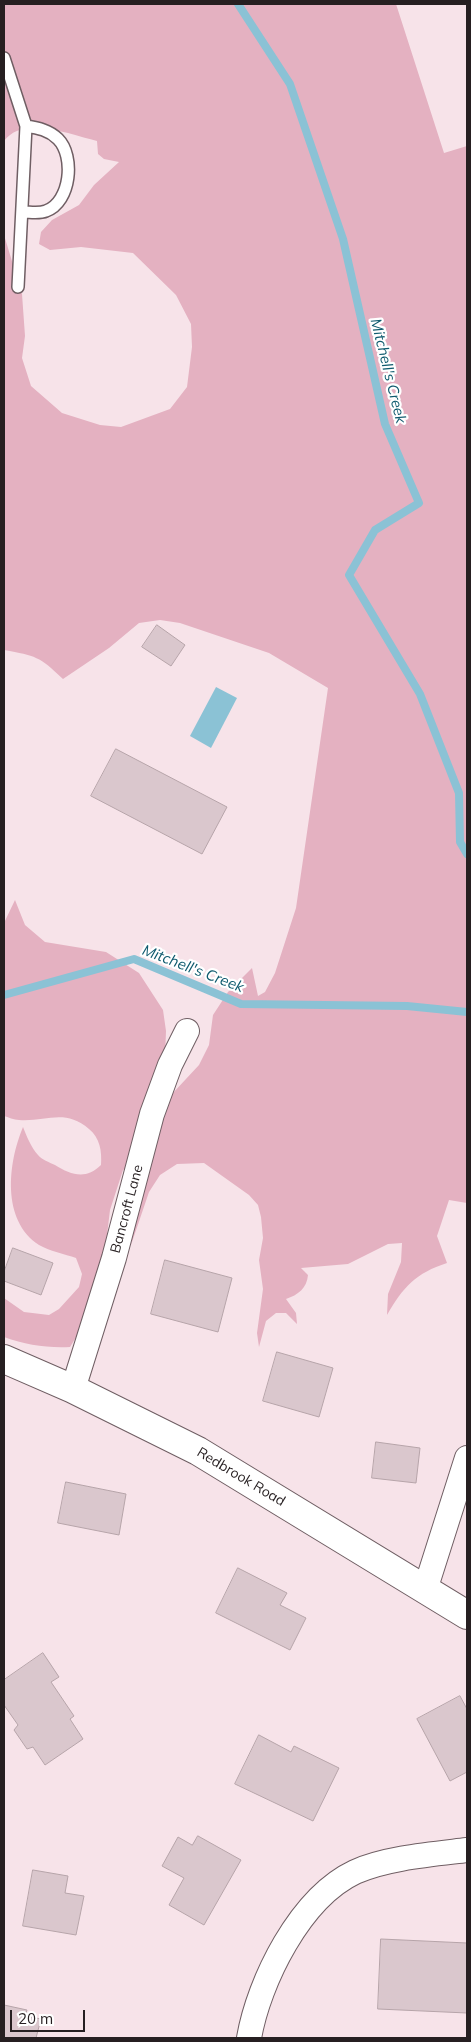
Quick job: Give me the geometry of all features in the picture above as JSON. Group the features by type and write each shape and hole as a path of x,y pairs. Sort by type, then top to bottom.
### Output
{"main road":[{"name":"Redbrook Road","path":"4,1359 72,1389 198,1451 467,1616"}],"street":[{"name":"Bancroft Lane","path":"72,1389 114,1258 152,1114 170,1065 187,1030"},
{"path":"425,1590 467,1458"},
{"path":"250,2038 253,2016 273,1967 294,1929 319,1898 336,1883 356,1871 409,1857 467,1850"}],"lane":[{"path":"4,58 26,126 18,287"},
{"path":"23,212 47,211 57,204 63,193 68,167 65,149 59,140 40,128 26,126"}],"shaded area":[{"path":"4,4 396,4 444,153 467,146 467,1203 449,1200 437,1236 447,1263 427,1271 411,1282 387,1315 388,1294 401,1262 402,1243 388,1244 348,1264 301,1268 308,1275 306,1284 298,1293 286,1299 296,1313 297,1324 286,1313 276,1313 266,1321 259,1347 257,1333 263,1289 259,1260 263,1238 258,1205 249,1195 204,1163 177,1164 160,1175 149,1192 131,1245 137,1203 138,1161 123,1170 110,1210 102,1277 83,1326 70,1347 36,1345 4,1337 4,1298 24,1312 49,1315 59,1309 79,1287 82,1274 76,1258 39,1245 27,1234 18,1221 13,1206 11,1174 23,1127 31,1145 40,1157 46,1161 78,1174 90,1173 101,1165 101,1150 96,1136 80,1123 63,1117 19,1120 4,1116 4,923 15,900 25,925 45,942 106,952 139,973 163,1010 166,1031 165,1057 172,1094 199,1065 209,1045 213,1015 228,992 252,968 258,996 265,992 275,973 296,908 328,688 269,653 180,623 160,620 139,623 109,648 63,679 36,658 4,650 4,235 22,294 25,336 22,358 31,386 62,413 100,425 121,427 170,409 187,387 192,347 191,324 176,295 133,253 81,247 50,250 39,244 41,232 52,220 79,205 94,185 119,162 104,159 98,154 97,141 48,129 23,129 12,133 4,141"}],"water":[{"path":"216,687 237,698 211,748 190,736"}],"building":[{"path":"157,625 185,645 171,666 142,647"},
{"path":"116,749 227,807 202,854 91,796"},
{"path":"13,1248 53,1263 41,1295 4,1281 4,1272"},
{"path":"165,1260 232,1278 218,1332 151,1314"},
{"path":"277,1352 333,1368 319,1417 263,1401"},
{"path":"376,1442 420,1448 416,1483 372,1478"},
{"path":"66,1482 126,1494 119,1535 58,1523"},
{"path":"238,1568 287,1593 280,1605 306,1618 290,1650 216,1613"},
{"path":"43,1653 59,1677 51,1682 74,1716 70,1719 83,1739 45,1765 33,1747 27,1749 14,1730 18,1725 4,1705 4,1680"},
{"path":"460,1696 467,1709 467,1772 450,1781 417,1719"},
{"path":"259,1735 291,1752 294,1746 339,1768 313,1821 235,1784"},
{"path":"198,1836 241,1860 204,1925 169,1905 184,1878 162,1866 178,1837 192,1845"},
{"path":"33,1870 68,1876 65,1893 84,1896 76,1935 23,1926"},
{"path":"381,1939 467,1943 467,2013 378,2009"},
{"path":"4,2005 27,2010 25,2016 41,2019 36,2038 4,2038"}],"waterway":[{"name":"Mitchell's Creek","path":"238,4 290,84 343,239 385,424 419,503 375,530 349,575 420,694 459,793 460,842 467,854"},
{"name":"Mitchell's Creek","path":"4,995 134,959 241,1004 407,1006 467,1012"}]}
